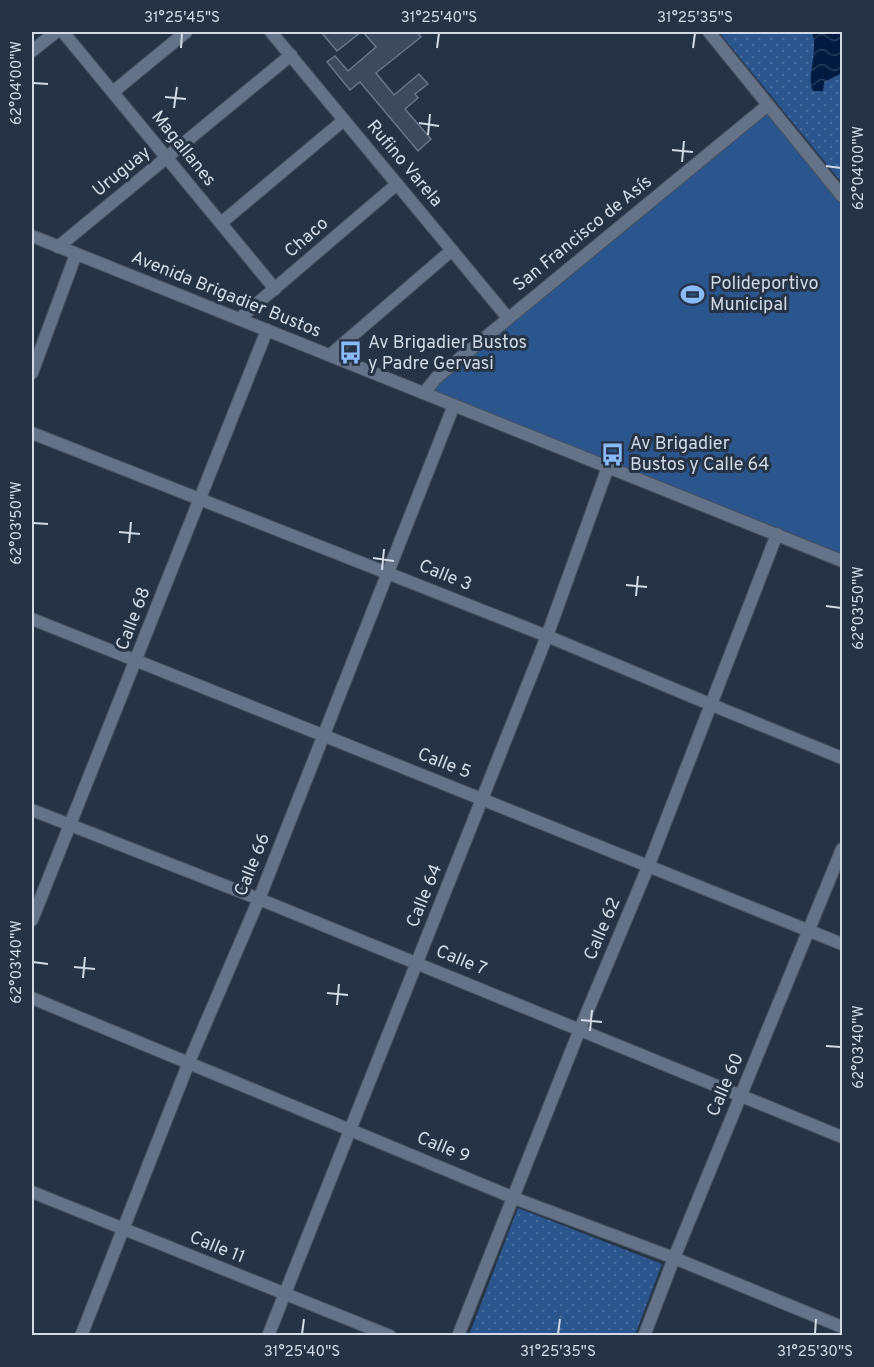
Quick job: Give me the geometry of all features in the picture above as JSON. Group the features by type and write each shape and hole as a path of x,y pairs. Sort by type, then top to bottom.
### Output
{"street":[{"path":"32,51 56,32"},
{"name":"Magallanes","path":"63,32 275,289"},
{"path":"113,92 186,32"},
{"name":"Rufino Varela","path":"272,32 508,318"},
{"path":"709,32 843,196"},
{"name":"Uruguay","path":"58,247 291,55"},
{"name":"San Francisco de Asís","path":"424,393 436,378 768,105"},
{"path":"221,223 344,120"},
{"name":"Chaco","path":"239,319 397,184"},
{"name":"Avenida Brigadier Bustos","path":"32,236 843,561"},
{"path":"330,356 452,250"},
{"path":"32,373 76,254"},
{"name":"Calle 68","path":"32,920 267,330"},
{"name":"Calle 66","path":"81,1335 189,1062 259,899 454,405"},
{"name":"Calle 3","path":"32,433 547,636 843,758"},
{"name":"Calle 64","path":"268,1335 547,636 608,467"},
{"name":"Calle 62","path":"458,1335 580,1029 648,867 777,534"},
{"name":"Calle 5","path":"32,619 843,944"},
{"name":"Calle 7","path":"32,810 259,899 843,1137"},
{"name":"Calle 60","path":"644,1335 843,849"},
{"name":"Calle 9","path":"32,998 514,1198 674,1258 842,1327"},
{"name":"Calle 11","path":"32,1192 285,1295 390,1335"},
{"path":"839,1335 842,1327"}],"shaded area":[{"path":"719,32 842,32 842,183"},
{"name":"Polideportivo Municipal","path":"768,105 842,196 842,560 424,393"},
{"path":"518,1208 662,1264 635,1335 469,1335"}],"water":[{"path":"812,32 842,32 842,73 824,82 823,91 813,91 811,85 814,48"}],"building":[{"path":"321,32 361,32 337,51"},
{"path":"363,32 417,32 421,37 376,73 394,95 419,74 428,84 415,94 418,98 405,109 431,139 418,151 360,82 350,90 327,62 335,56 348,71 376,47"}],"place":[{"name":"Polideportivo Municipal","path":"692,294"},
{"name":"Av Brigadier Bustos y Padre Gervasi","path":"350,353"},
{"name":"Av Brigadier Bustos y Calle 64","path":"612,454"}]}
